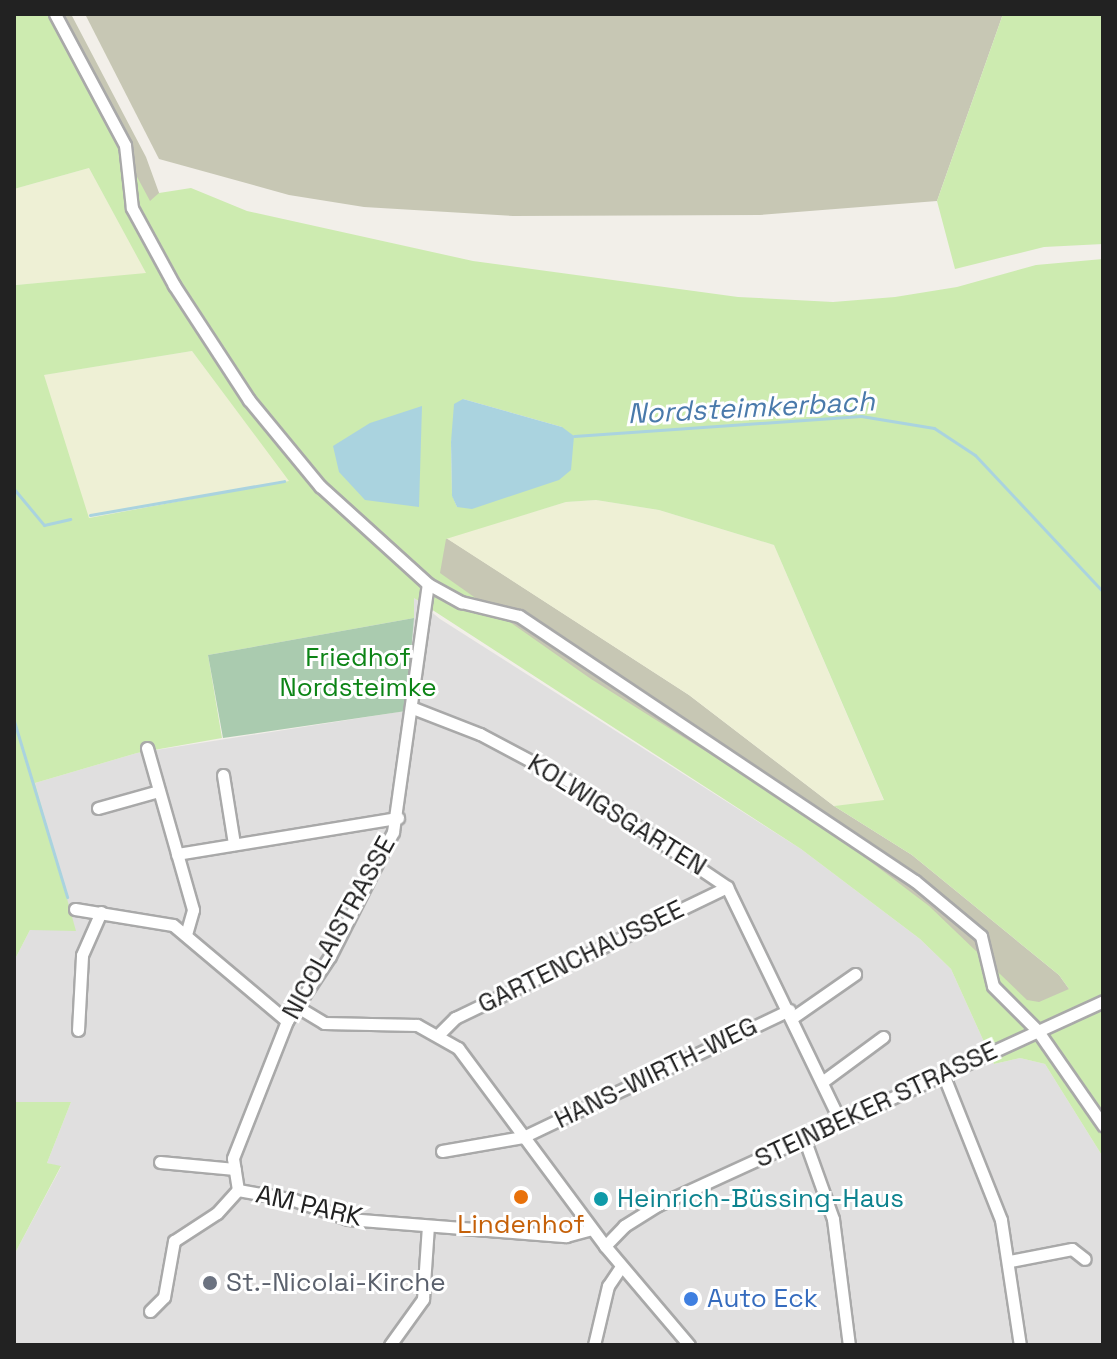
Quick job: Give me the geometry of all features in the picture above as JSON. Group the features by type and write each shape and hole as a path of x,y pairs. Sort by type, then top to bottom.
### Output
{"street":[{"path":"55,14 125,145 132,208 224,366 320,486 428,584 461,602 519,616 915,881 981,936 993,986 1037,1030 1103,1125"},
{"name":"NICOLAISTRASSE","path":"238,1190 233,1158 252,1101 287,1021 369,886 398,818 428,584"},
{"name":"KOLWIGSGARTEN","path":"413,708 480,734 576,785 727,887 840,1121"},
{"path":"147,748 193,910 186,934"},
{"path":"223,775 234,844"},
{"path":"98,808 159,791"},
{"path":"177,854 398,818"},
{"name":"GARTENCHAUSSEE","path":"439,1034 455,1018 727,887"},
{"path":"75,909 156,920 186,934 287,1021"},
{"path":"78,1030 82,955 101,912"},
{"path":"790,1014 855,974"},
{"name":"STEINBEKER STRASSE","path":"605,1246 639,1214 1103,1001"},
{"path":"296,1006 324,1023 393,1021 439,1034 477,1070 589,1230 689,1345"},
{"name":"HANS-WIRTH-WEG","path":"442,1151 523,1137 790,1014"},
{"path":"822,1082 883,1037"},
{"path":"943,1074 992,1189 1010,1261 1020,1345"},
{"path":"804,1138 833,1219 849,1345"},
{"path":"160,1162 235,1169"},
{"path":"150,1311 164,1297 174,1241 217,1213 238,1190"},
{"name":"AM PARK","path":"238,1190 294,1200 348,1219 566,1236 589,1230"},
{"path":"390,1345 423,1299 428,1226"},
{"path":"1010,1261 1072,1249 1085,1259"},
{"path":"594,1345 608,1286 621,1267"}],"shaded area":[{"path":"14,14 71,14 146,157 170,223 428,526 689,695 834,806 912,855 1059,975 1103,1036 1014,1000 392,549"},
{"path":"85,14 1003,14 937,201 760,215 513,216 364,207 289,195 159,159"},
{"path":"89,168 147,274 15,285 14,189"},
{"path":"192,351 290,481 88,518 43,375"},
{"path":"596,500 659,510 774,545 884,801 834,806 689,695 446,538 566,502"},
{"path":"413,597 440,619 801,849 920,939 951,969 994,1064 1020,1058 1045,1064 1103,1157 1103,1345 14,1345 14,1255 61,1167 47,1163 71,1102 14,1102 14,961 30,930 75,930 35,783 137,753 405,711"}],"green space":[{"path":"14,14 50,14 150,201 159,193 191,188 247,211 473,261 738,297 833,302 895,297 957,287 1036,265 1103,259 1103,1157 1045,1064 1020,1058 994,1064 951,969 920,939 801,849 414,598 414,618 208,655 222,738 137,753 35,783 76,931 30,930 14,961 14,280 16,285 146,273 89,168 14,189","holes":["192,351 289,481 89,518 44,375","463,399 562,427 457,507 452,495 451,442","596,500 659,510 774,545 884,800 834,806 912,855 1059,975 1069,989 1039,1002 1027,1000 929,906 821,824 591,679 440,573 446,539 566,502"]},
{"path":"1003,14 1103,14 1103,244 1044,247 955,269 937,201"},
{"name":"Friedhof Nordsteimke","path":"414,618 406,711 223,738 208,655"},
{"path":"14,1102 71,1102 47,1163 61,1166 14,1255"}],"water":[{"path":"463,399 562,427 574,436 571,470 559,480 472,509 457,507 452,496 451,442 454,404"},
{"path":"422,406 419,507 365,500 339,472 333,446 370,423"}],"waterway":[{"name":"Nordsteimkerbach","path":"574,436 861,416 934,428 975,455 1103,592"},
{"name":"Nordsteimkerbach","path":"90,515 284,481"},
{"name":"Nordsteimkerbach","path":"14,489 44,525 70,519"},
{"path":"14,721 67,897"}],"place":[{"name":"Lindenhof","path":"521,1197"},
{"name":"Heinrich-Büssing-Haus","path":"601,1199"},
{"name":"St.-Nicolai-Kirche","path":"210,1283"},
{"name":"Auto Eck","path":"691,1299"}]}
